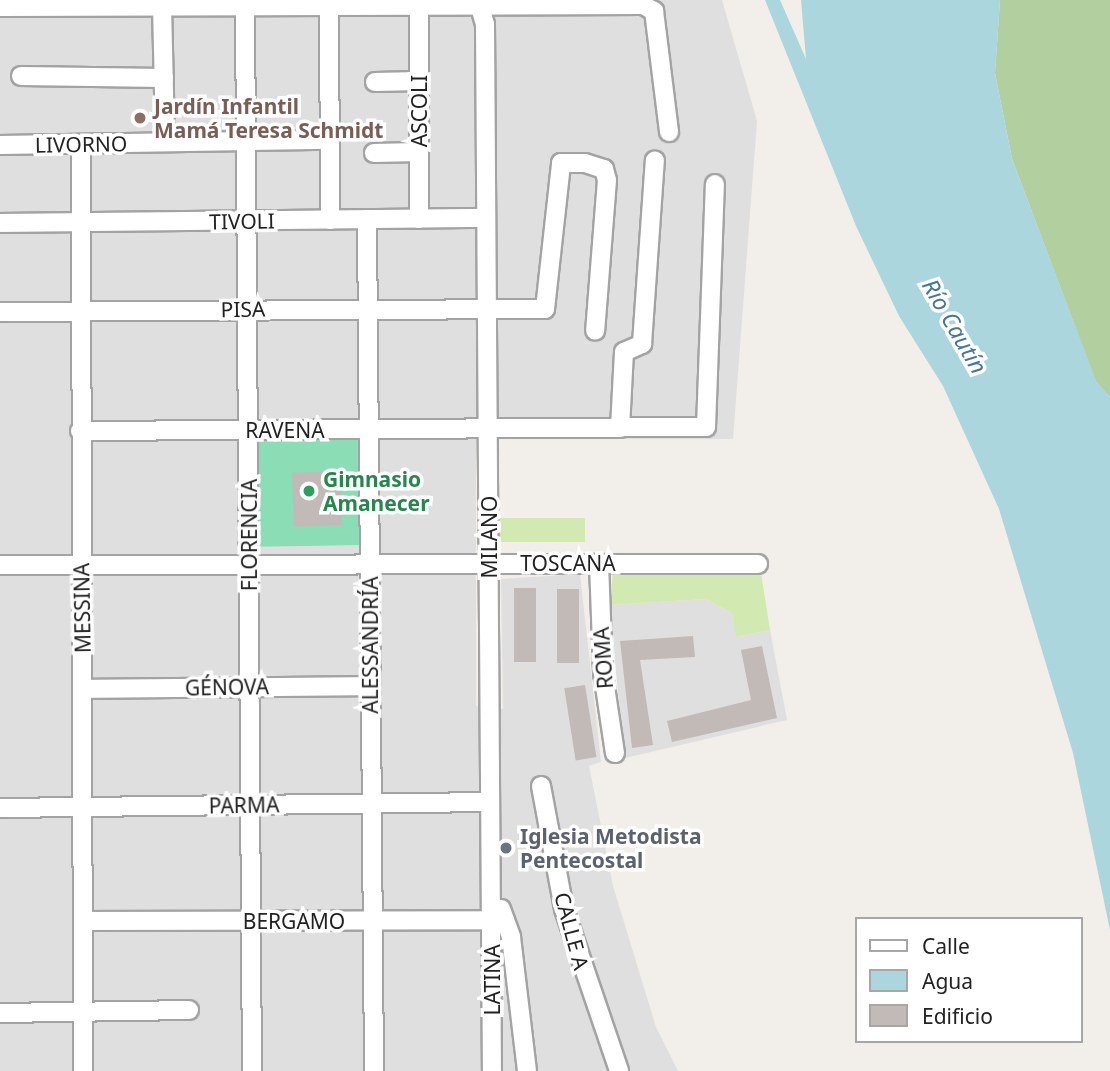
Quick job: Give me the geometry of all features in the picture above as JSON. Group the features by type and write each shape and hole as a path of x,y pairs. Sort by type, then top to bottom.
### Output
{"street":[{"name":"MILANO","path":"479,1 485,24 490,557 488,802 492,889 527,1071"},
{"path":"0,7 246,2 614,2 654,11 669,132"},
{"name":"FLORENCIA","path":"246,2 252,1071"},
{"path":"329,3 330,220"},
{"name":"ASCOLI","path":"419,3 419,219"},
{"path":"162,5 165,142"},
{"path":"22,76 163,78"},
{"path":"375,82 419,81"},
{"name":"LIVORNO","path":"0,145 329,140"},
{"name":"MESSINA","path":"81,145 79,222 83,1071"},
{"path":"374,153 419,152"},
{"path":"620,428 624,352 642,344 655,160"},
{"name":"PISA","path":"0,312 486,306 545,309 561,163 585,163 604,169 607,180 595,331"},
{"name":"RAVENA","path":"80,431 706,427 715,184"},
{"name":"TIVOLI","path":"0,223 485,218"},
{"name":"ALESSANDRÍA","path":"367,219 374,1071"},
{"name":"TOSCANA","path":"490,557 580,551"},
{"name":"TOSCANA","path":"0,554 81,559 490,557 599,563 758,564"},
{"name":"TOSCANA","path":"0,565 81,559"},
{"name":"ROMA","path":"599,563 603,673 615,753"},
{"name":"GÉNOVA","path":"83,689 371,686"},
{"name":"CALLE A","path":"541,786 564,909 619,1071"},
{"name":"PARMA","path":"0,808 488,802"},
{"name":"BERGAMO","path":"83,921 499,920"},
{"name":"LATINA","path":"492,1071 499,920"},
{"path":"0,1013 189,1010"}],"shaded area":[{"path":"0,0 722,0 757,121 733,439 476,439 476,706 503,709 501,579 580,574 601,762 589,766 613,886 656,1027 678,1071 0,1071"},
{"path":"706,599 732,613 737,637 770,630 787,720 625,758 609,605"}],"green space":[{"path":"1000,0 1110,0 1110,397 1096,382 1012,159 995,73"},
{"name":"Gimnasio Amanecer","path":"361,436 363,545 258,547 256,438"},
{"path":"492,518 585,518 585,542 492,542"},
{"path":"761,573 770,630 736,637 732,613 706,599 609,605 613,574"}],"water":[{"name":"Río Cautín","path":"765,0 780,0 806,59 801,0 1000,0 995,73 1012,159 1096,381 1110,397 1110,930 1073,753 999,509 943,386 899,316 856,226"}],"building":[{"path":"340,471 342,525 294,527 292,473"},
{"path":"514,588 536,588 536,662 514,662"},
{"path":"557,589 579,589 579,663 557,663"},
{"path":"693,636 695,657 640,660 653,745 632,748 620,641"},
{"path":"762,646 777,718 672,742 667,721 751,700 741,650"},
{"path":"585,685 596,757 576,760 564,688"}],"place":[{"name":"Jardín Infantil Mamá Teresa Schmidt","path":"140,118"},
{"name":"Gimnasio Amanecer","path":"309,491"},
{"name":"Iglesia Metodista Pentecostal","path":"506,848"}]}
